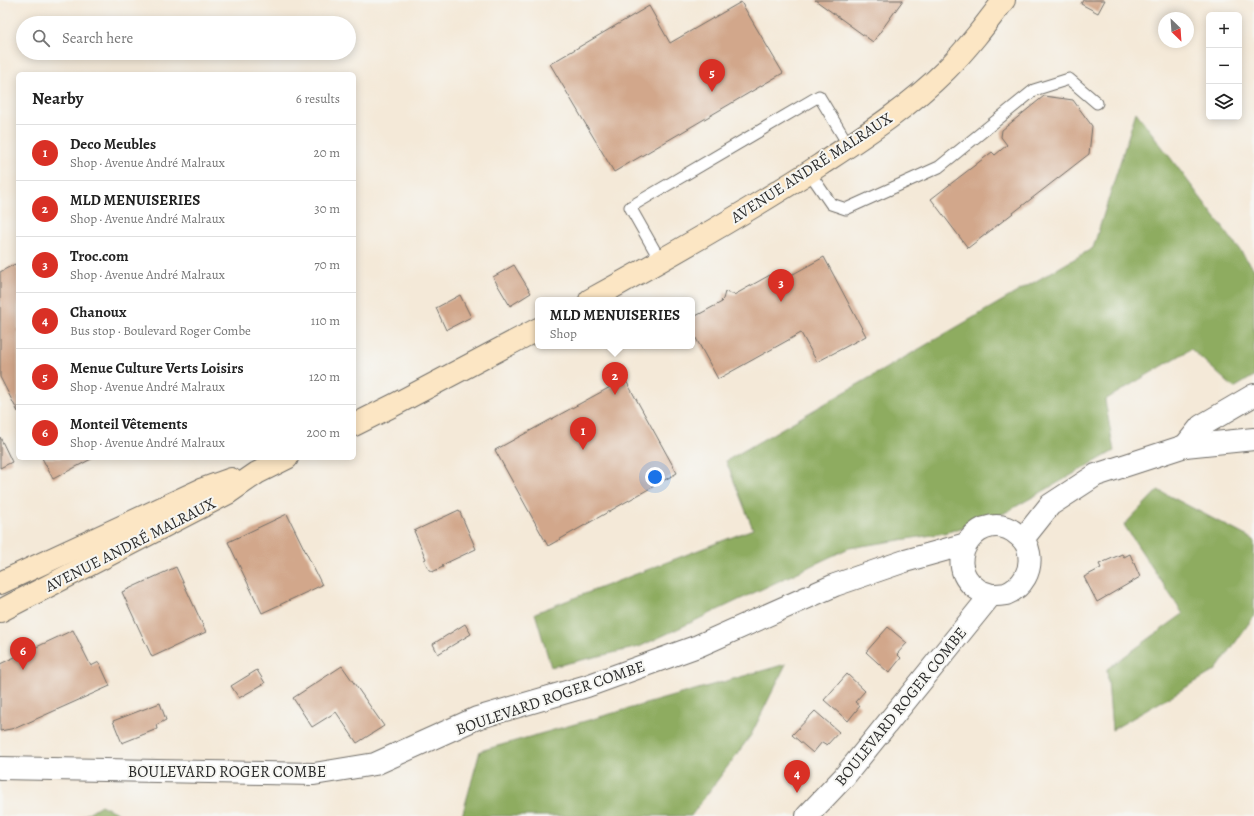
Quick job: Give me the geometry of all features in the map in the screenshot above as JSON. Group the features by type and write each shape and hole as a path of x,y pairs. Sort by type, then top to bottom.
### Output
{"street":[{"name":"AVENUE ANDRÉ MALRAUX","path":"595,297 768,198 887,119 945,71 971,43 1004,0"},
{"path":"356,424 535,331"},
{"path":"1185,446 1201,426 1254,395"},
{"path":"966,544 961,556 962,570 968,582 978,590 991,595 1005,594 1017,588 1026,578 1030,565 1029,551 1023,539 1050,505 1096,476 1185,446 1254,439"},
{"name":"AVENUE ANDRÉ MALRAUX","path":"0,611 228,493 257,473 283,460"},
{"name":"AVENUE ANDRÉ MALRAUX","path":"0,583 203,489 228,480 257,473"},
{"name":"BOULEVARD ROGER COMBE","path":"0,768 314,774 375,764 477,718 588,686 698,646 835,585 905,561 966,544 974,533 986,527 1000,526 1013,531 1023,539"},
{"name":"BOULEVARD ROGER COMBE","path":"807,816 844,777 991,595"}],"lane":[{"path":"809,172 831,204 846,209 938,167 1034,90 1070,79 1097,103"},
{"path":"660,260 630,207 820,96 848,146"}],"green space":[{"path":"1136,112 1254,269 1254,376 1234,388 1191,349 1105,400 1114,451 1001,515 945,533 849,548 639,647 551,667 535,613 753,529 726,461 1093,248"},
{"path":"1158,490 1254,540 1254,616 1216,670 1112,730 1107,669 1183,614 1124,525"},
{"path":"786,664 751,735 691,816 462,816 480,751"},
{"path":"101,805 123,816 83,816"}],"building":[{"path":"815,0 903,0 873,42"},
{"path":"1083,0 1105,0 1098,13 1081,4"},
{"path":"741,2 783,73 614,172 550,64 649,6 670,43"},
{"path":"1044,96 1073,100 1092,126 1089,154 968,248 931,199 992,152 995,155 1007,145 1001,137 1002,130"},
{"path":"824,257 866,336 817,362 801,333 718,379 695,337 695,316 722,302 721,301 725,292 734,295 770,275 775,284"},
{"path":"15,264 16,266 16,408 0,377 0,272"},
{"path":"514,265 531,293 510,306 493,277"},
{"path":"460,295 471,317 446,330 436,308"},
{"path":"625,379 677,473 548,546 495,450"},
{"path":"0,437 12,462 0,468"},
{"path":"43,460 89,460 53,479"},
{"path":"459,510 476,549 442,565 443,567 432,572 429,570 424,560 426,559 414,531"},
{"path":"287,514 322,585 262,613 228,542"},
{"path":"1122,554 1124,557 1130,554 1140,577 1097,602 1084,577 1101,568 1099,564"},
{"path":"176,567 206,632 152,657 122,592"},
{"path":"465,624 471,634 438,654 433,644"},
{"path":"888,627 907,643 897,654 901,658 889,673 866,652"},
{"path":"73,630 91,666 99,662 110,686 16,728 0,731 0,664"},
{"path":"342,666 384,726 357,743 336,712 312,727 293,698"},
{"path":"257,670 265,683 239,698 231,686"},
{"path":"847,674 865,691 855,702 860,706 848,721 824,700"},
{"path":"160,703 166,720 156,725 157,729 122,743 113,721"},
{"path":"815,711 839,732 827,745 822,742 813,753 792,735"}],"place":[{"name":"Menue Culture Verts Loisirs","path":"712,92"},
{"name":"Troc.com","path":"781,302"},
{"name":"MLD MENUISERIES","path":"615,395"},
{"name":"Deco Meubles","path":"583,450"},
{"name":"Monteil Vêtements","path":"23,670"},
{"name":"Chanoux","path":"797,793"}]}
